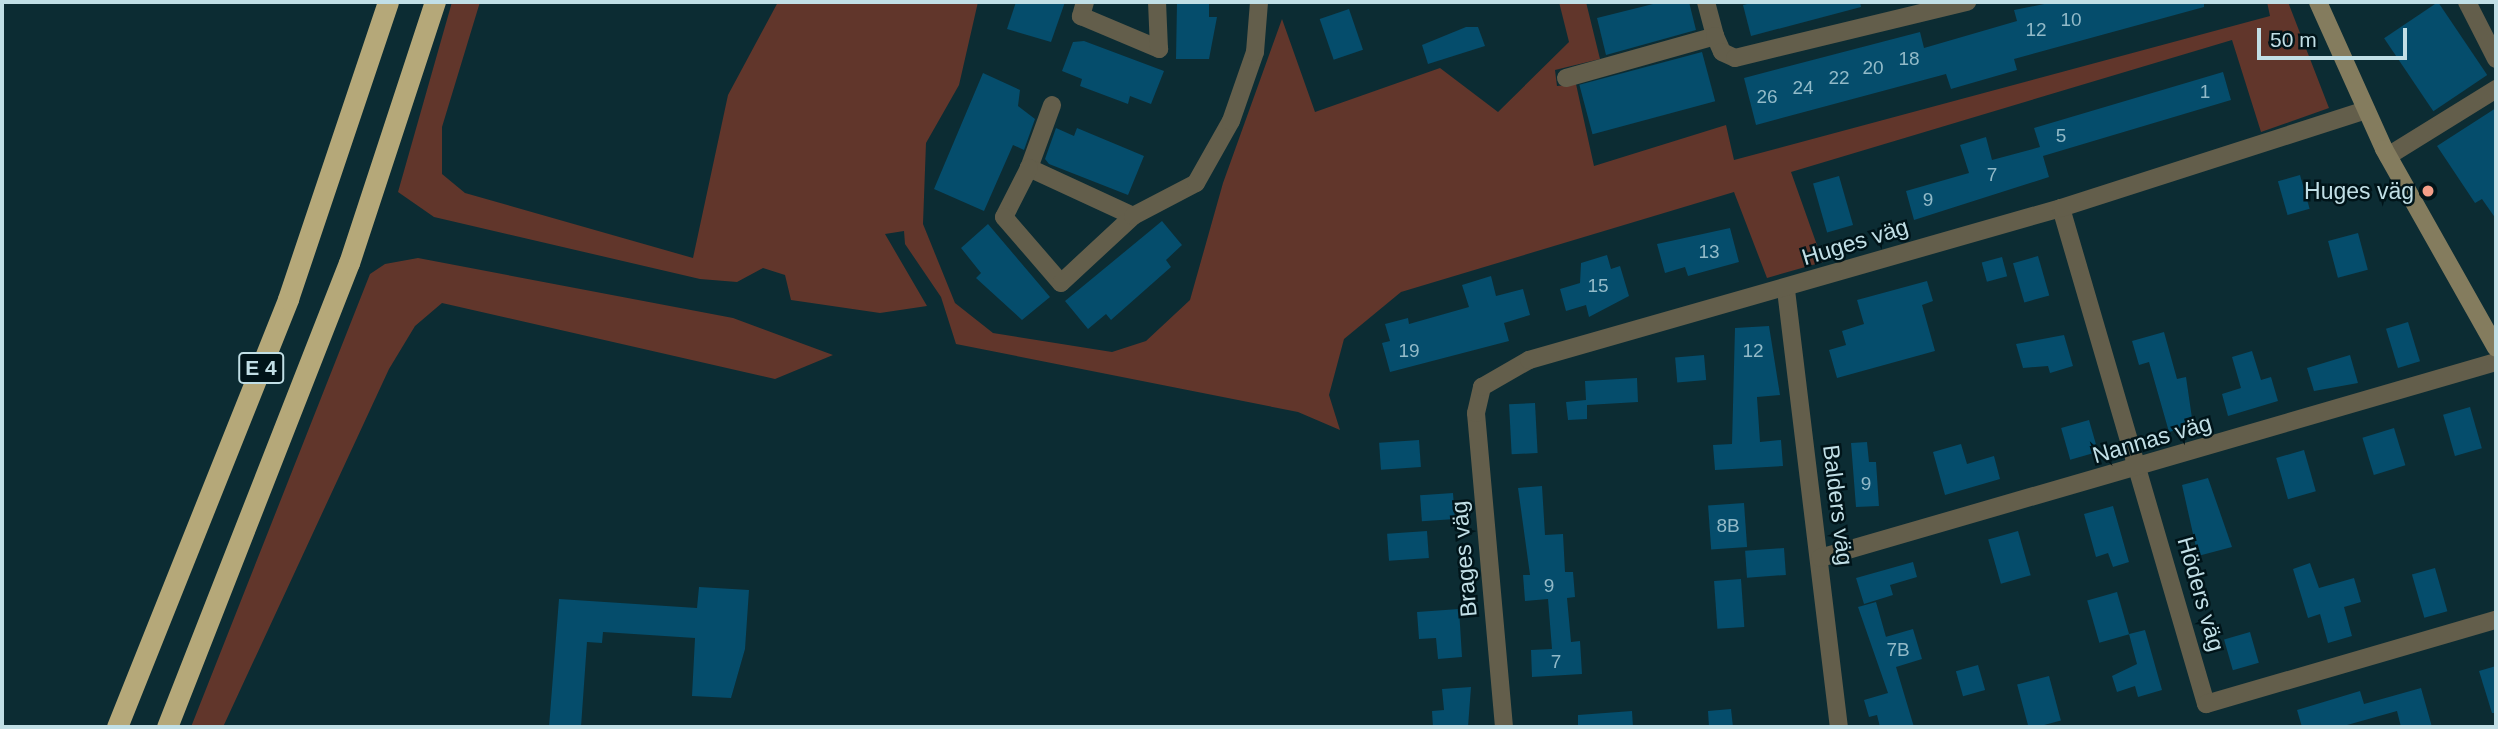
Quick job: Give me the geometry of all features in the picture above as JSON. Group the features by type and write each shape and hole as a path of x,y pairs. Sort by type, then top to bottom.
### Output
{"highway":[{"name":"E 4","path":"117,727 288,299 388,2"},
{"name":"E 4","path":"167,727 349,263 435,2"}],"street":[{"path":"1085,2 1081,16 1159,49 1157,2"},
{"path":"1052,105 1029,168 1004,217 1061,283 1133,216 1196,183 1235,109 1255,52 1259,2"},
{"path":"1706,2 1722,52 1735,58 1967,2"},
{"path":"2318,2 2388,156 2496,348"},
{"path":"2467,2 2494,48"},
{"path":"1566,78 1715,36"},
{"path":"2388,156 2496,89"},
{"name":"Huges väg","path":"1482,387 1529,360 1786,290 2061,208 2366,110"},
{"path":"1029,168 1133,216"},
{"name":"Höders väg","path":"2061,208 2141,469 2206,704 2496,620"},
{"name":"Balders väg","path":"1786,290 1839,727"},
{"name":"Nannas väg","path":"1820,558 2141,469 2496,362"},
{"name":"Brages väg","path":"1482,387 1476,414 1504,727"}],"shaded area":[{"path":"452,2 480,2 442,127 442,174 465,193 693,258 728,95 778,2 978,2 959,85 926,143 923,224 955,303 993,333 1112,352 1146,341 1190,300 1223,183 1282,19 1315,112 1440,68 1498,112 1569,42 1559,2 1586,2 1600,59 1555,70 1557,86 1576,84 1594,166 1726,125 1734,160 2270,16 2267,2 2288,2 2329,108 2261,132 2232,40 1791,172 1823,262 1767,278 1734,192 1401,292 1344,339 1329,395 1340,430 1298,412 956,344 941,297 905,244 904,231 885,234 927,306 880,313 791,300 785,275 763,268 737,282 700,279 434,217 398,192"},
{"path":"418,258 733,318 833,355 775,379 442,303 415,326 389,369 223,727 191,727 370,274 385,264"}],"building":[{"path":"1016,2 1065,2 1051,42 1007,29"},
{"path":"1177,2 1209,2 1209,17 1217,17 1209,59 1176,59"},
{"path":"1661,2 1689,2 1696,30 1606,55 1597,18"},
{"path":"1756,2 1860,2 1861,7 1751,36 1743,5"},
{"path":"2054,2 2204,2 2204,7 2014,59 2017,70 1951,89 1946,74 1756,125 1744,78 1920,32 1924,48 2017,21 2014,10"},
{"path":"2438,2 2487,75 2433,111 2384,38"},
{"path":"1349,9 1363,50 1334,60 1320,19"},
{"path":"1466,27 1478,27 1485,46 1428,64 1422,45"},
{"path":"1084,41 1164,71 1151,104 1130,96 1128,104 1080,86 1082,79 1062,71 1073,42"},
{"path":"1702,52 1715,101 1593,134 1579,85"},
{"path":"2223,72 2231,100 2043,156 2049,177 1914,220 1906,191 1969,173 1960,145 1986,137 1992,160 2040,147 2034,128"},
{"path":"983,73 1020,90 1018,106 1035,119 1024,150 1013,145 984,211 934,189"},
{"path":"2496,108 2496,219 2482,199 2475,203 2437,146"},
{"path":"1056,128 1074,136 1077,128 1144,156 1128,195 1049,164 1045,159"},
{"path":"2300,175 2310,209 2288,215 2278,181"},
{"path":"1839,176 1853,225 1827,232 1813,183"},
{"path":"1162,221 1182,245 1166,260 1171,267 1111,320 1106,314 1088,329 1065,301"},
{"path":"988,224 1050,297 1022,320 976,278 981,273 961,248"},
{"path":"1730,228 1739,262 1688,276 1685,267 1665,273 1657,244"},
{"path":"2358,233 2368,270 2338,278 2328,241"},
{"path":"1607,255 1611,269 1620,266 1629,296 1589,317 1586,305 1566,311 1560,289 1580,283 1581,263"},
{"path":"2038,256 2049,295 2024,303 2013,263"},
{"path":"2002,257 2007,276 1987,282 1982,262"},
{"path":"1491,276 1496,296 1523,289 1530,315 1504,323 1509,341 1390,372 1382,343 1390,341 1385,324 1408,318 1409,324 1469,307 1462,285"},
{"path":"1927,281 1933,301 1922,305 1935,351 1837,378 1829,350 1846,345 1842,331 1864,324 1857,300"},
{"path":"2408,322 2420,361 2398,368 2386,329"},
{"path":"1769,326 1780,395 1757,397 1760,442 1781,440 1783,466 1715,470 1713,445 1732,444 1735,328"},
{"path":"2164,332 2177,379 2186,377 2193,425 2169,432 2149,362 2139,365 2132,341"},
{"path":"2064,335 2073,366 2050,373 2048,366 2023,368 2016,344"},
{"path":"2252,351 2261,380 2271,377 2278,401 2228,416 2222,394 2241,388 2232,357"},
{"path":"1704,355 1706,380 1677,382 1675,358"},
{"path":"2350,355 2358,383 2314,391 2307,368"},
{"path":"1637,378 1638,402 1587,405 1587,419 1568,420 1566,402 1586,400 1585,381"},
{"path":"1535,403 1538,453 1512,454 1509,404"},
{"path":"2470,407 2482,448 2455,456 2443,415"},
{"path":"2089,420 2098,452 2070,460 2061,428"},
{"path":"2394,428 2405,465 2374,475 2362,438"},
{"path":"1419,440 1421,467 1381,470 1379,443"},
{"path":"1867,442 1869,462 1876,462 1879,506 1856,507 1851,443"},
{"path":"1961,444 1967,464 1994,456 2000,479 1945,495 1933,452"},
{"path":"2304,450 2316,491 2288,499 2276,458"},
{"path":"2208,478 2232,547 2198,556 2182,485"},
{"path":"1542,486 1545,535 1563,534 1565,572 1573,572 1575,597 1567,598 1571,642 1580,641 1582,674 1532,677 1531,650 1552,649 1548,599 1525,601 1523,575 1530,575 1518,488"},
{"path":"1453,493 1455,519 1422,521 1420,495"},
{"path":"1744,503 1747,547 1711,549 1708,506"},
{"path":"2113,506 2129,562 2113,567 2108,553 2096,557 2084,514"},
{"path":"1427,531 1429,558 1389,561 1387,534"},
{"path":"2018,531 2031,575 2001,584 1988,540"},
{"path":"1784,548 1786,575 1747,578 1745,551"},
{"path":"1913,562 1917,577 1890,585 1893,595 1864,604 1856,578"},
{"path":"2310,563 2319,588 2354,578 2361,602 2344,607 2352,636 2328,643 2320,614 2308,618 2293,569"},
{"path":"2435,568 2447,611 2424,618 2412,575"},
{"path":"1741,579 1744,627 1717,629 1714,581"},
{"path":"699,587 749,590 745,649 731,698 692,696 695,638 603,632 602,643 587,642 581,727 549,727 559,599 697,608"},
{"path":"2117,592 2129,634 2099,643 2087,601"},
{"path":"1876,602 1886,637 1913,629 1922,659 1896,667 1914,727 1880,727 1877,715 1869,717 1864,700 1888,693 1858,607"},
{"path":"1459,609 1462,657 1438,659 1436,638 1419,639 1417,612"},
{"path":"2145,630 2162,690 2138,697 2135,686 2117,692 2112,676 2137,664 2129,634"},
{"path":"2250,632 2259,663 2233,670 2224,639"},
{"path":"1978,665 1985,690 1963,696 1956,671"},
{"path":"2496,666 2496,713 2492,713 2479,671"},
{"path":"2049,676 2061,720 2029,727 2017,685"},
{"path":"1471,687 1468,727 1433,727 1432,711 1444,710 1442,689"},
{"path":"2421,688 2432,727 2401,727 2397,711 2340,727 2302,727 2297,710 2360,691 2364,704"},
{"path":"1731,709 1733,727 1709,727 1708,711"},
{"path":"1632,711 1633,727 1578,727 1578,715"}],"place":[{"name":"Huges väg","path":"2428,191"}]}
